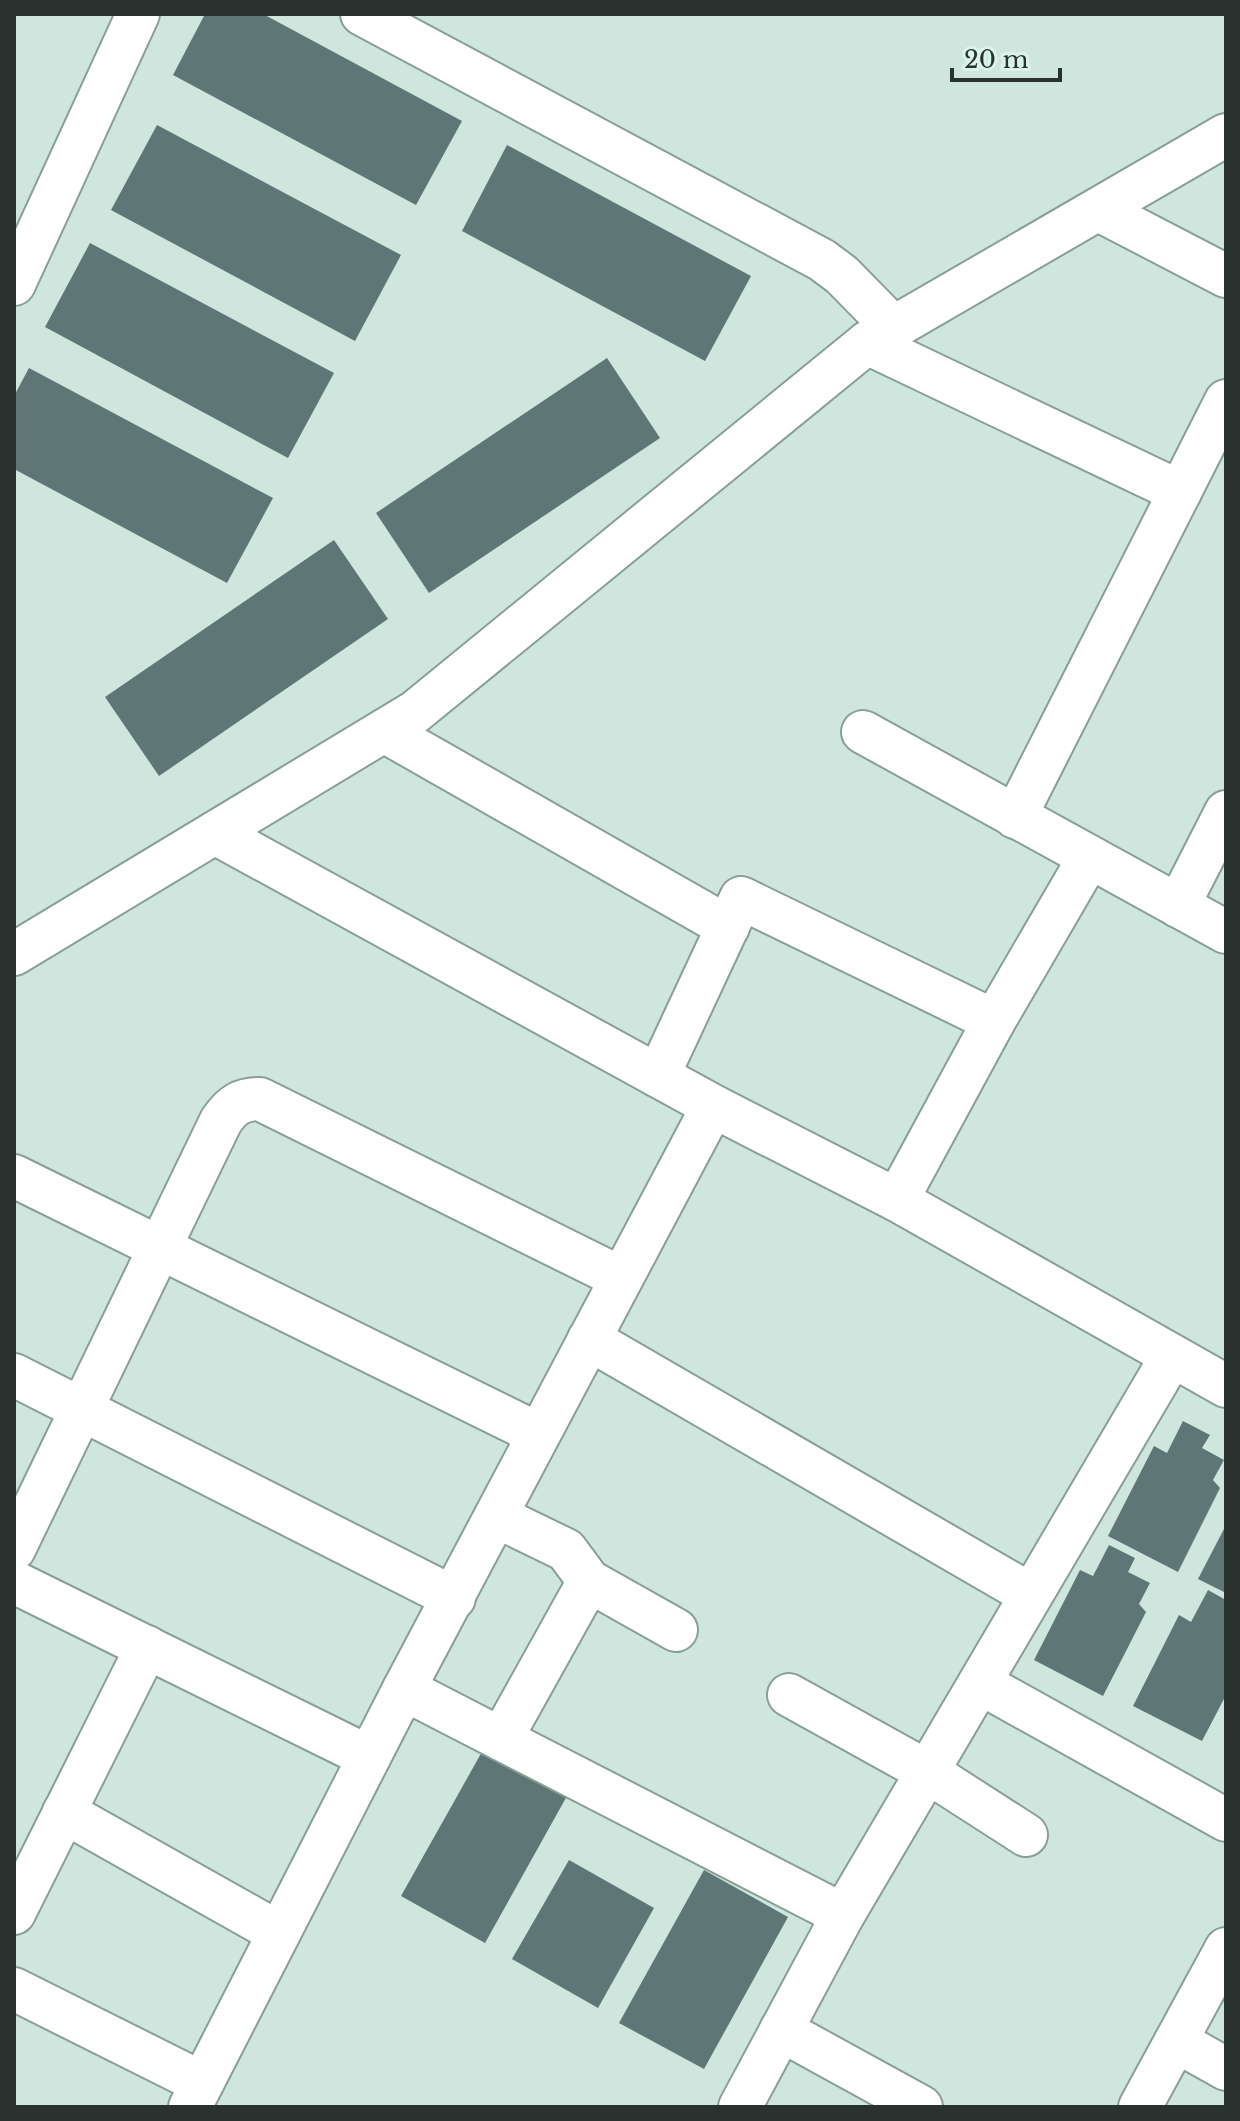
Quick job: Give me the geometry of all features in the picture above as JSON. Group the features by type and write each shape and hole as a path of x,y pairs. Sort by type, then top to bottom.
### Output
{"street":[{"path":"14,284 138,14"},
{"path":"362,14 822,260 842,275 880,336 1180,492"},
{"path":"14,954 415,712 880,336 1226,135"},
{"path":"1099,210 1226,276"},
{"path":"1015,817 1226,401"},
{"path":"384,731 728,927"},
{"path":"863,732 1226,932"},
{"path":"1178,906 1226,812"},
{"path":"215,833 713,1106 897,1200 1226,1386"},
{"path":"897,1200 994,1021 1089,858"},
{"path":"658,1076 741,898 994,1021"},
{"path":"14,1549 221,1121 230,1108 244,1099 260,1099 621,1278"},
{"path":"14,1989 196,2095 404,1689 713,1106"},
{"path":"14,1176 538,1434"},
{"path":"589,1339 1031,1595"},
{"path":"740,2107 843,1915 1172,1356"},
{"path":"14,1375 454,1598"},
{"path":"496,1516 566,1550 589,1581 676,1630"},
{"path":"501,1739 589,1581"},
{"path":"14,1582 369,1757"},
{"path":"14,1913 147,1647"},
{"path":"980,1683 1226,1820"},
{"path":"404,1689 843,1915"},
{"path":"789,1695 928,1772 1026,1835"},
{"path":"64,1812 279,1933"},
{"path":"1140,2107 1226,1949"},
{"path":"781,2030 921,2107"},
{"path":"1176,2041 1226,2069"}],"building":[{"path":"205,14 263,14 462,121 416,205 173,75"},
{"path":"157,125 401,255 355,341 111,210"},
{"path":"507,145 751,276 705,361 462,231"},
{"path":"90,243 334,373 288,458 45,327"},
{"path":"607,358 660,438 429,593 376,513"},
{"path":"29,368 273,498 227,583 14,469 14,396"},
{"path":"334,540 388,619 159,776 105,697"},
{"path":"1183,1421 1210,1435 1202,1448 1224,1460 1213,1480 1220,1488 1178,1572 1108,1536 1154,1446 1167,1453"},
{"path":"1226,1525 1226,1593 1198,1579"},
{"path":"1109,1545 1135,1558 1128,1572 1150,1583 1139,1604 1146,1612 1103,1696 1034,1660 1080,1570 1093,1576"},
{"path":"1208,1590 1226,1600 1226,1695 1202,1741 1133,1706 1179,1615 1191,1622"},
{"path":"483,1750 567,1796 485,1943 401,1896"},
{"path":"569,1860 654,1908 598,2008 512,1959"},
{"path":"704,1870 788,1917 704,2069 619,2023"}]}
